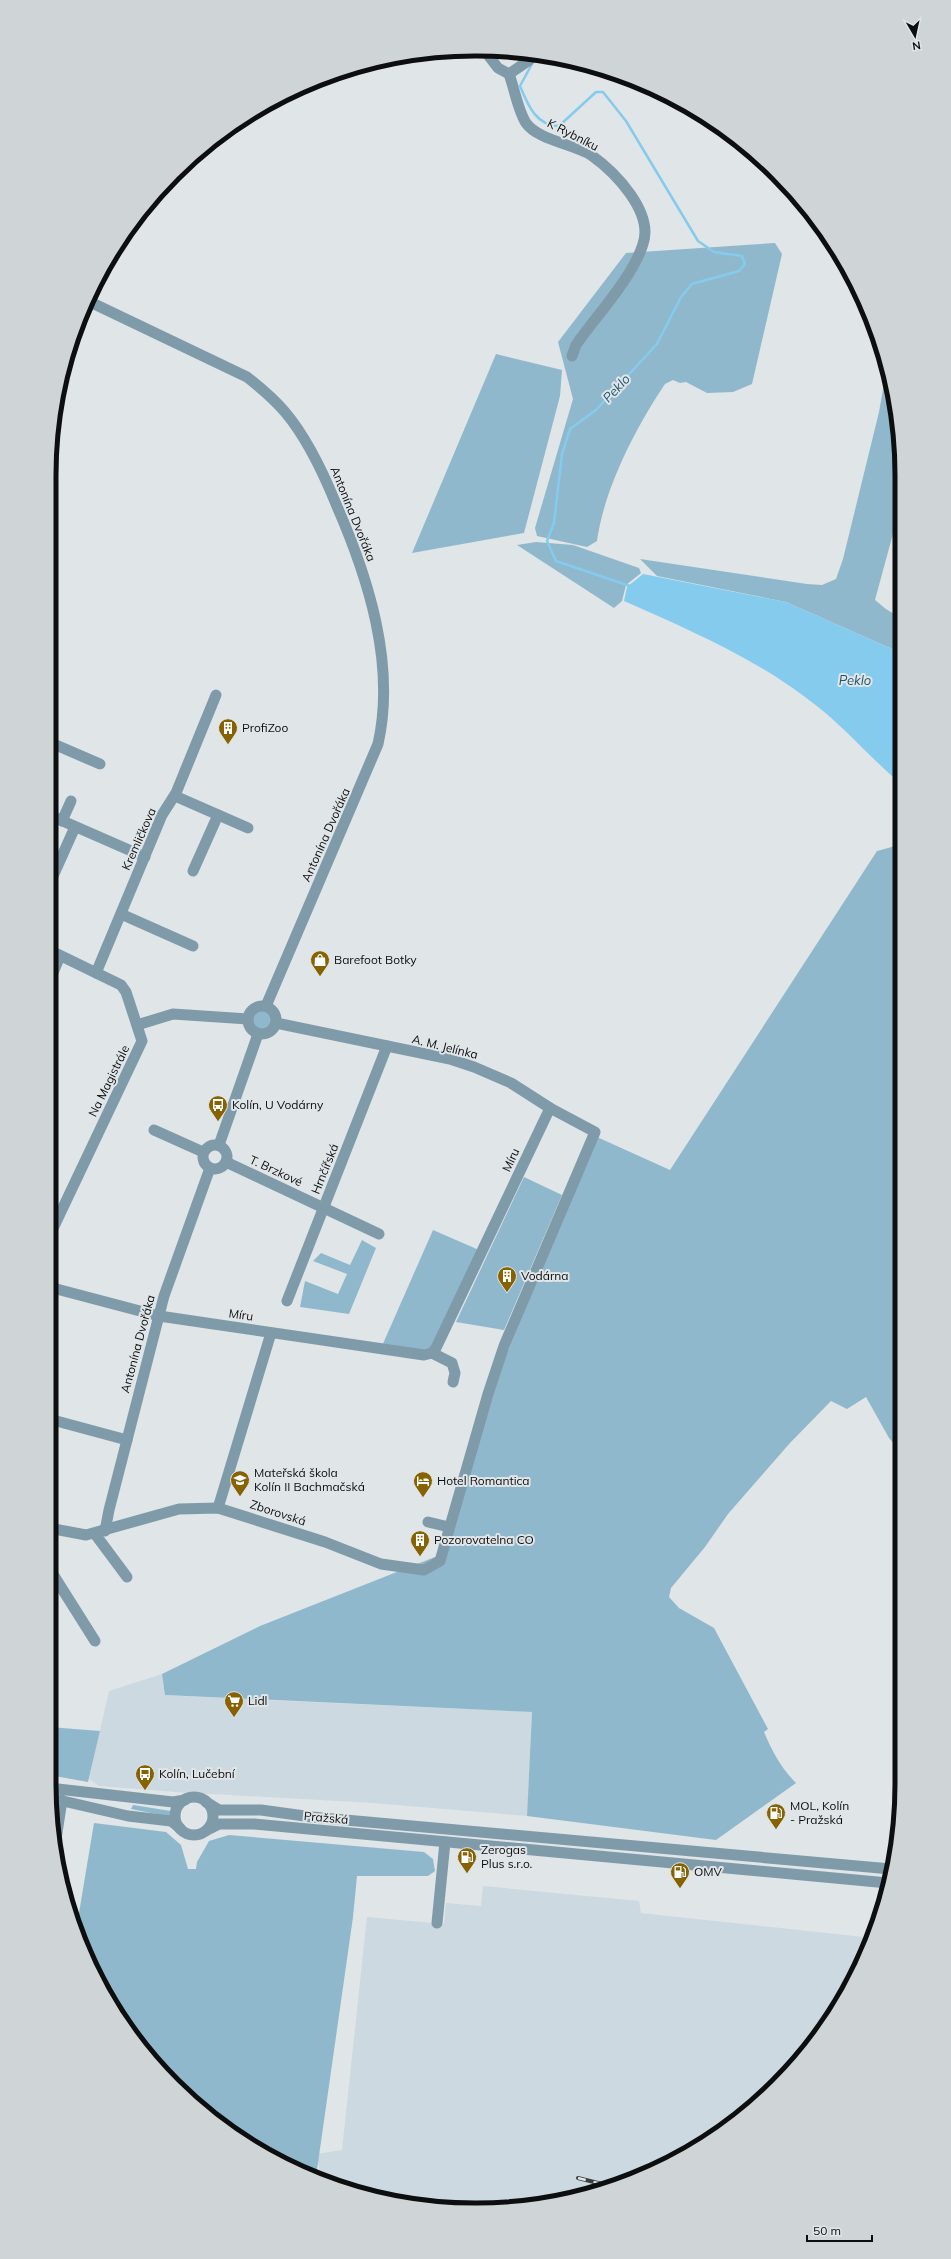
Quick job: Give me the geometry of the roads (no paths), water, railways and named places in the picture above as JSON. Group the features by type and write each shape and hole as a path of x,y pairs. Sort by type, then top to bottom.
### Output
{"street":[{"path":"489,56 498,68 509,74 528,60"},
{"name":"K Rybníku","path":"509,74 526,123 542,135 590,155 626,187 640,210 644,226 643,244 631,269 576,345 572,356"},
{"name":"Antonína Dvořáka","path":"93,303 247,377 268,393 286,413 309,449 327,482 354,544 368,589 380,651 384,688 382,726 378,744 266,1006"},
{"name":"Kremličkova","path":"96,972 162,815 175,796 216,695"},
{"path":"56,745 100,764"},
{"path":"175,796 248,828"},
{"path":"62,821 71,801"},
{"path":"193,872 218,815"},
{"path":"56,819 145,857"},
{"path":"56,869 75,827"},
{"path":"121,914 193,946"},
{"name":"Na Magistrále","path":"56,954 117,982 124,988 141,1036 141,1045 56,1222"},
{"path":"56,965 60,956"},
{"path":"266,1006 275,1012 276,1023 269,1032 258,1034 251,1028 248,1019 254,1008 266,1006"},
{"path":"138,1026 173,1014 248,1019"},
{"name":"A. M. Jelínka","path":"276,1023 450,1059 474,1067 511,1083 550,1108 595,1132"},
{"path":"219,1145 258,1034"},
{"name":"Hrnčířská","path":"287,1301 387,1046"},
{"name":"Míru","path":"432,1353 550,1108"},
{"path":"154,1130 203,1152"},
{"name":"Zborovská","path":"56,1530 72,1534 100,1532 179,1509 218,1508 326,1542 381,1564 424,1570 440,1561 488,1394 504,1346 595,1132"},
{"path":"219,1145 227,1152 226,1162 218,1169 210,1168 203,1162 203,1152 208,1146 219,1145"},
{"name":"T. Brzkové","path":"226,1162 379,1234"},
{"name":"Antonína Dvořáka","path":"100,1532 127,1440 164,1296 210,1168"},
{"name":"Míru","path":"56,1289 159,1316 424,1355 432,1353 452,1363 456,1374 453,1382"},
{"path":"218,1508 271,1333"},
{"path":"56,1421 127,1440"},
{"path":"428,1522 449,1527"},
{"path":"100,1532 127,1577"},
{"path":"56,1579 95,1641"},
{"path":"56,1789 173,1802 195,1798 206,1802 219,1810 261,1810 312,1817 886,1870"},
{"path":"57,1799 116,1813 171,1822 193,1835 207,1830 211,1824 213,1815 206,1802"},
{"path":"58,1824 62,1800"},
{"path":"180,1828 176,1814 178,1807 185,1800"},
{"name":"Pražská","path":"207,1830 215,1824 236,1823 883,1883"},
{"path":"437,1923 445,1842"}],"water":[{"name":"Peklo","path":"643,574 786,602 895,650 895,779 876,762 833,719 789,685 720,645 624,601 627,587"}],"waterway":[{"name":"Peklo","path":"533,62 520,86 530,107 539,118 551,125 559,126 596,92 603,92 626,121 698,241 714,252 742,256 745,264 739,271 692,284 681,297 657,344 596,410 570,429 562,454 554,523 547,541 556,561 630,586"}],"railway":[{"path":"578,2178 601,2184"}],"place":[{"name":"ProfiZoo","path":"228,745"},
{"name":"Barefoot Botky","path":"320,977"},
{"name":"Kolín, U Vodárny","path":"218,1122"},
{"name":"Vodárna","path":"507,1293"},
{"name":"Mateřská škola Kolín II Bachmačská","path":"240,1497"},
{"name":"Hotel Romantica","path":"423,1498"},
{"name":"Pozorovatelna CO","path":"420,1557"},
{"name":"Lidl","path":"234,1718"},
{"name":"Kolín, Lučební","path":"145,1791"},
{"name":"MOL, Kolín - Pražská","path":"776,1830"},
{"name":"Zerogas Plus s.r.o.","path":"467,1874"},
{"name":"OMV","path":"680,1889"}]}
